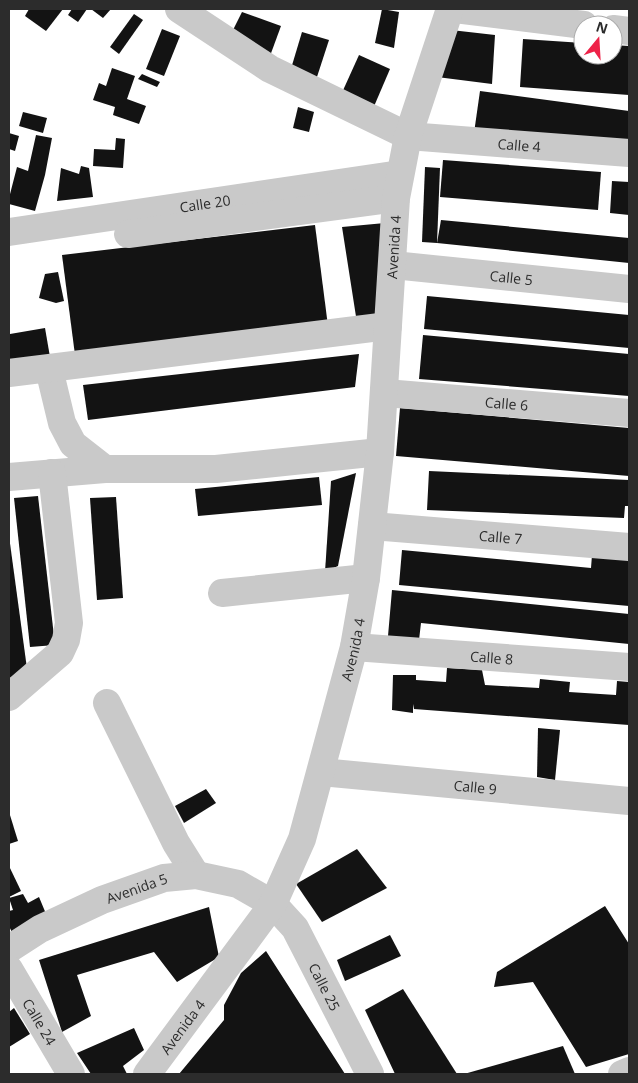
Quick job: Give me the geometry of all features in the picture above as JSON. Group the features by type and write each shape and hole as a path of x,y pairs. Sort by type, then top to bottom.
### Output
{"street":[{"path":"179,9 270,69 408,136"},
{"name":"Avenida 4","path":"147,1074 273,904 302,839 354,647 366,578 380,452 398,186 408,136 450,9"},
{"path":"455,9 573,24"},
{"name":"Calle 4","path":"408,136 629,153"},
{"name":"Calle 20","path":"12,233 398,186"},
{"name":"Calle 5","path":"393,265 629,288"},
{"path":"9,373 388,326"},
{"path":"49,369 62,424 73,444 105,469"},
{"name":"Calle 6","path":"384,393 629,413"},
{"path":"9,477 105,469 216,469 380,452"},
{"path":"9,697 60,653 66,640 69,624 52,473"},
{"name":"Calle 7","path":"372,526 629,547"},
{"path":"222,593 366,578"},
{"name":"Calle 8","path":"354,647 629,667"},
{"path":"107,703 176,844 196,876"},
{"name":"Calle 9","path":"321,772 629,801"},
{"name":"Avenida 5","path":"9,949 40,929 102,900 164,878 196,876 238,884 273,904"},
{"name":"Calle 25","path":"273,904 295,928 370,1074"},
{"name":"Calle 24","path":"9,968 71,1074"},
{"path":"622,1074 629,1071"}],"building":[{"path":"29,9 63,9 46,31 25,16"},
{"path":"72,9 87,9 78,22 68,15"},
{"path":"91,9 111,9 103,18"},
{"path":"382,9 399,12 394,48 375,43"},
{"path":"242,12 281,26 270,56 231,34"},
{"path":"134,14 143,20 119,54 110,47"},
{"path":"162,29 180,36 164,76 146,69"},
{"path":"451,30 495,35 492,84 437,77"},
{"path":"302,32 329,40 315,83 290,72"},
{"path":"523,39 573,42 573,65 623,65 623,46 629,46 629,95 520,87"},
{"path":"359,55 390,69 372,111 340,97"},
{"path":"112,68 135,76 127,99 146,106 139,124 113,115 115,107 93,100 99,83 106,86"},
{"path":"142,74 160,82 157,87 138,79"},
{"path":"480,91 629,111 629,148 474,133"},
{"path":"298,107 314,112 309,132 293,128"},
{"path":"23,112 47,118 43,133 19,126"},
{"path":"9,133 19,136 15,151 9,149"},
{"path":"36,135 52,138 45,175 35,211 9,204 9,198 17,167 28,171"},
{"path":"116,138 125,139 123,168 93,166 94,149 115,150"},
{"path":"443,160 601,172 598,210 440,197"},
{"path":"81,166 89,168 93,197 57,201 61,168 79,174"},
{"path":"425,167 440,168 437,243 422,242"},
{"path":"612,181 629,182 629,215 610,213"},
{"path":"441,220 629,238 629,263 437,243"},
{"path":"385,223 382,322 357,323 342,227"},
{"path":"315,225 328,326 75,355 62,255"},
{"path":"58,272 64,301 56,303 39,298 45,274"},
{"path":"427,296 629,315 629,348 424,329"},
{"path":"45,328 50,357 10,363 10,334"},
{"path":"423,335 629,354 629,396 419,379"},
{"path":"359,354 355,387 88,420 83,385"},
{"path":"400,408 629,428 629,476 396,456"},
{"path":"429,471 629,480 629,506 625,506 624,518 427,510"},
{"path":"356,473 338,566 325,572 331,481"},
{"path":"319,477 322,505 198,516 195,489"},
{"path":"38,496 55,645 30,647 14,498"},
{"path":"116,497 123,598 97,600 90,498"},
{"path":"9,536 28,676 9,678"},
{"path":"402,550 591,568 592,555 629,558 629,606 399,585"},
{"path":"392,590 629,614 629,644 421,623 419,640 388,636"},
{"path":"447,668 482,670 485,685 539,688 540,679 570,682 569,692 616,695 617,681 629,682 629,725 414,709 413,704 413,713 392,710 393,675 416,675 416,680 446,682"},
{"path":"538,728 560,730 555,780 537,777"},
{"path":"206,789 216,803 184,823 175,806"},
{"path":"9,812 18,841 9,844"},
{"path":"357,849 387,888 322,922 296,884"},
{"path":"9,866 21,891 9,897"},
{"path":"23,894 28,903 39,897 49,921 14,937 9,926 9,911 13,910 9,898"},
{"path":"605,906 629,944 629,1054 586,1067 533,982 494,987 497,972"},
{"path":"209,907 219,957 177,982 154,952 77,975 91,1016 62,1032 39,960"},
{"path":"390,935 401,956 345,981 337,960"},
{"path":"266,951 345,1074 179,1074 224,1020 224,1005 241,973"},
{"path":"403,989 457,1074 395,1074 365,1010"},
{"path":"14,1008 30,1034 9,1047 9,1012"},
{"path":"134,1028 144,1050 123,1066 127,1074 91,1074 77,1053"},
{"path":"563,1046 575,1074 464,1074"}]}
